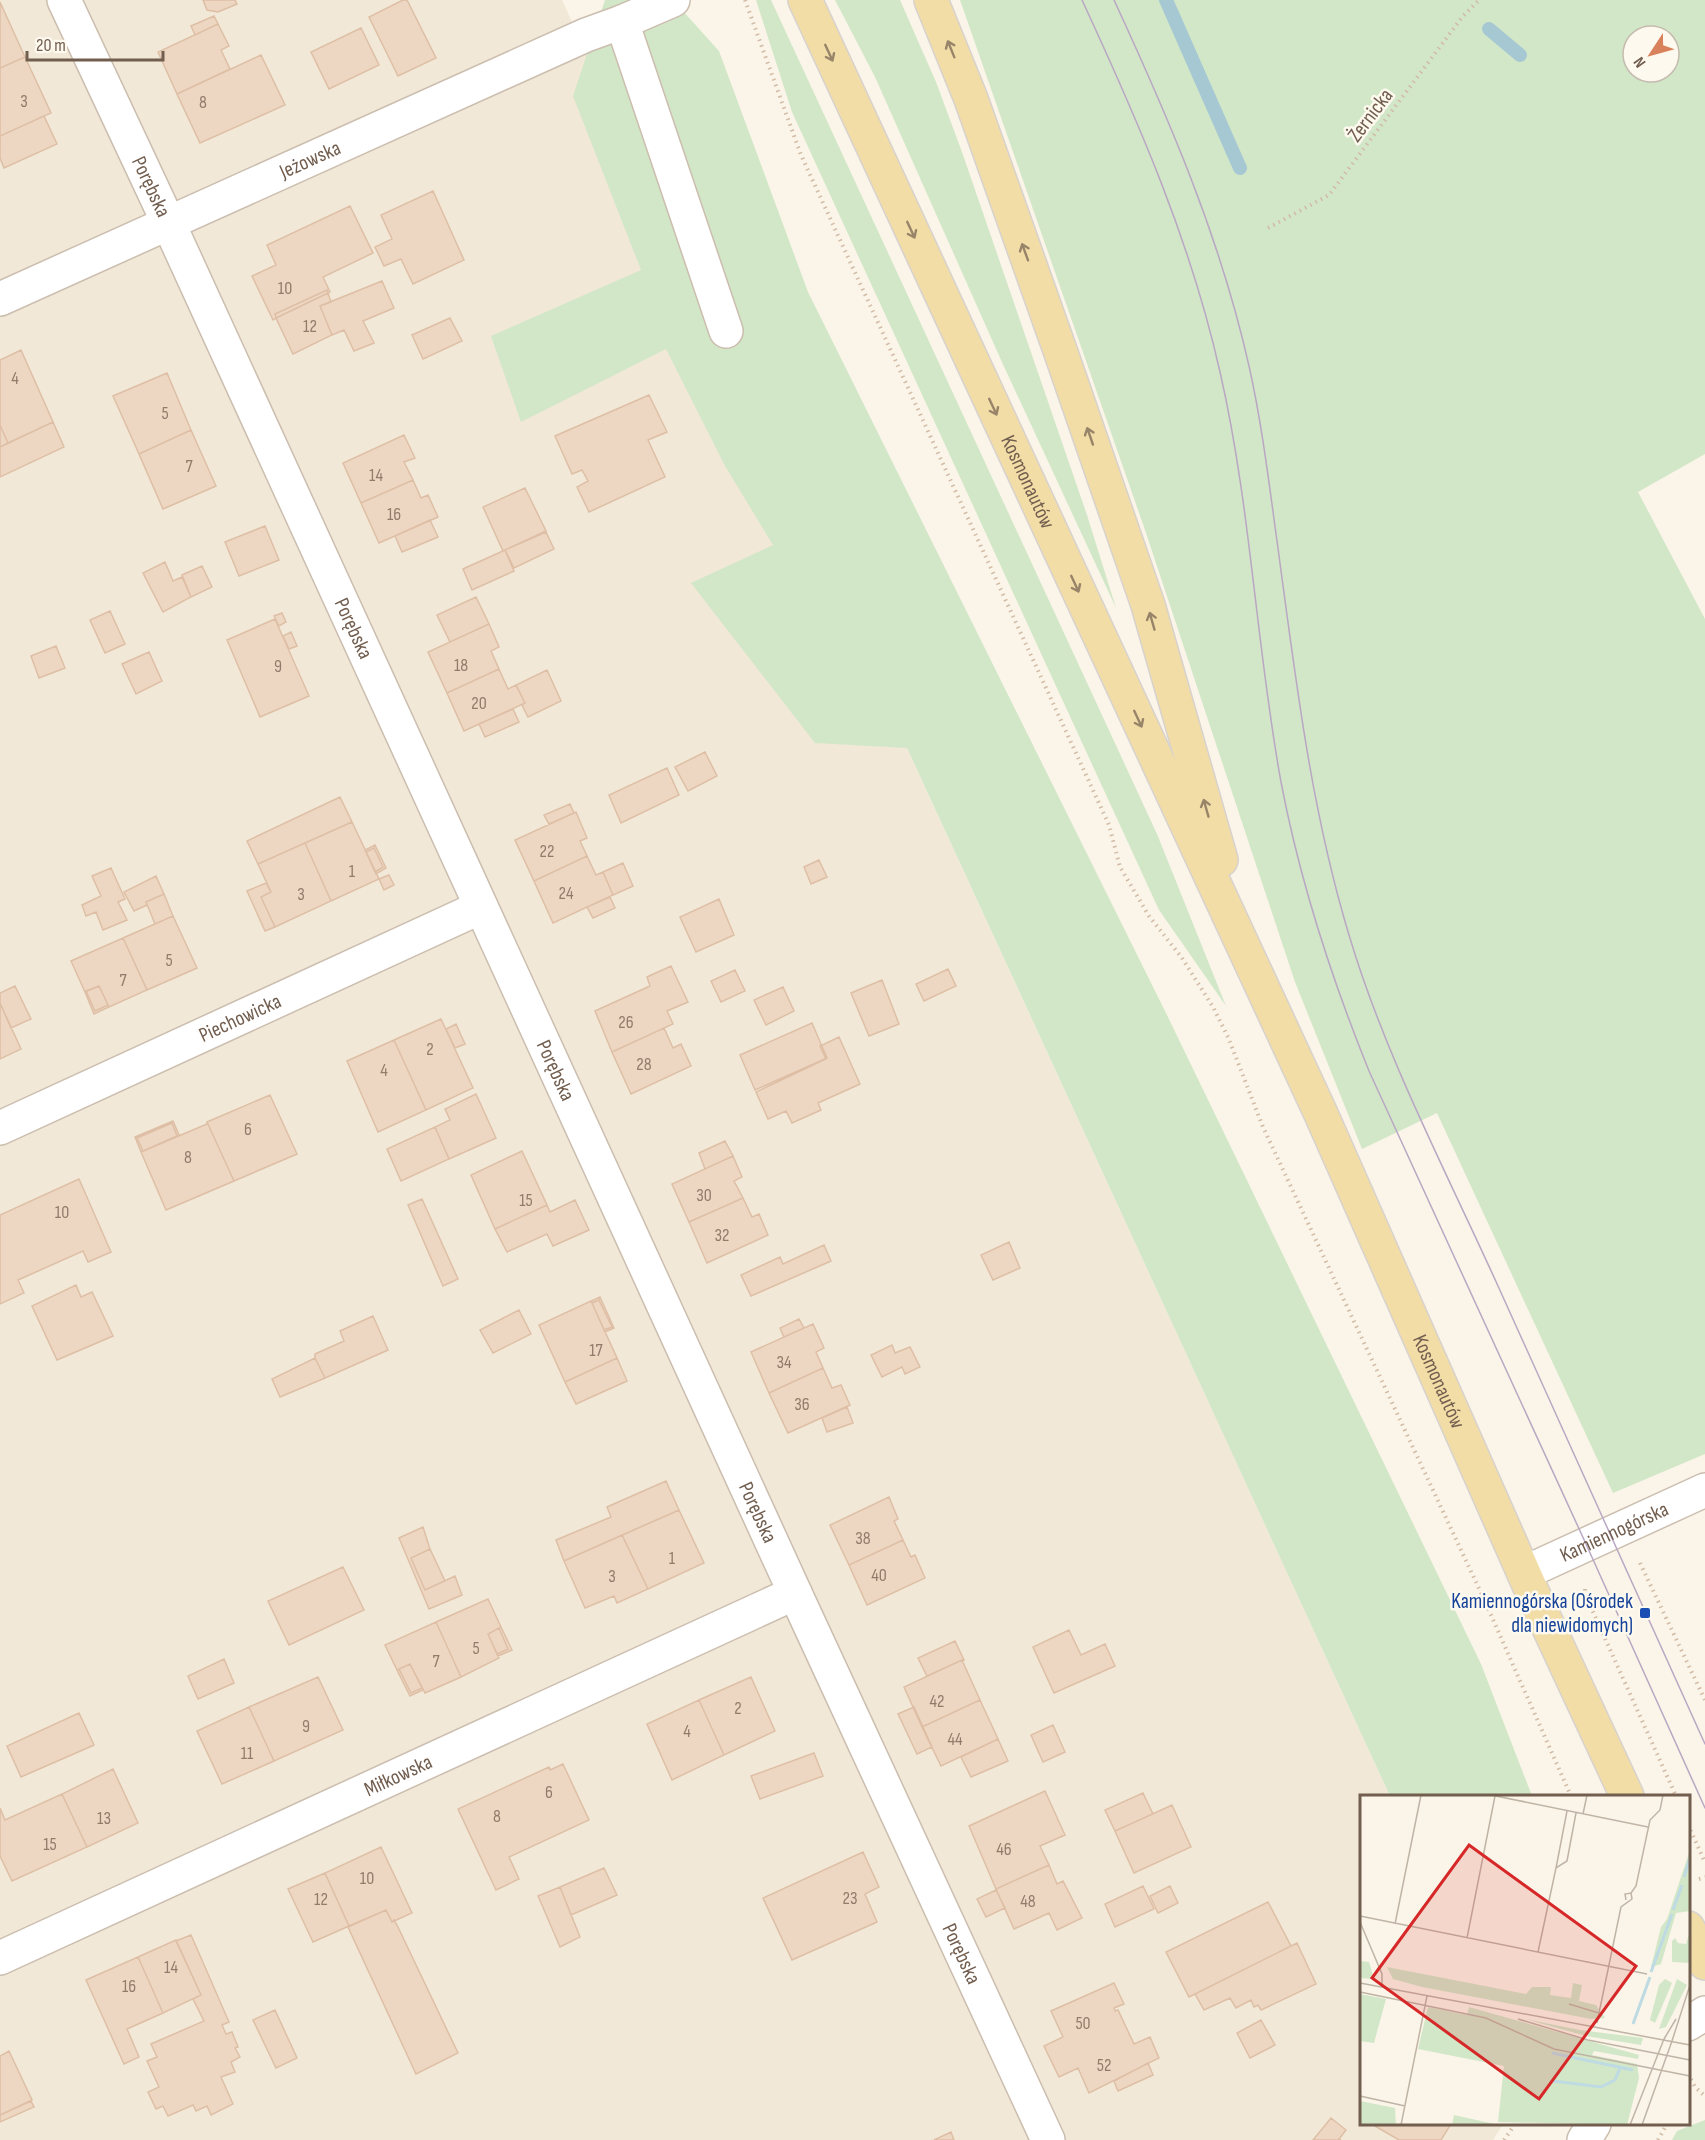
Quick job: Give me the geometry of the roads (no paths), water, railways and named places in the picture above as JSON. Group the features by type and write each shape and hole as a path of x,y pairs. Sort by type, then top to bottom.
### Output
{"main road":[{"name":"Kosmonautów","path":"805,0 1321,1114 1524,1573 1626,1795"},
{"name":"Kosmonautów","path":"931,0 971,99 1148,605 1251,965"},
{"path":"1690,1930 1705,1963"}],"street":[{"name":"Porębska","path":"64,0 168,222 1047,2140"},
{"name":"Jeżowska","path":"0,299 586,35 673,0"},
{"path":"622,22 726,331"},
{"name":"Piechowicka","path":"0,1128 481,907"},
{"name":"Kamiennogórska","path":"1524,1573 1705,1490"},
{"name":"Miłkowska","path":"0,1958 795,1593"},
{"path":"1690,2023 1705,2013"},
{"path":"1584,2140 1593,2125"}],"waterway":[{"path":"1166,0 1240,168"},
{"path":"1489,29 1520,55"}],"tram line":[{"path":"1082,0 1161,183 1194,276 1208,324 1220,372 1239,474 1265,680 1281,782 1297,856 1329,965 1369,1071 1705,1808"},
{"path":"1114,0 1191,179 1237,318 1254,388 1297,690 1314,788 1335,886 1364,980 1398,1069 1705,1744"}],"place":[{"name":"Kamiennogórska (Ośrodek dla niewidomych)","path":"1645,1613"}]}
